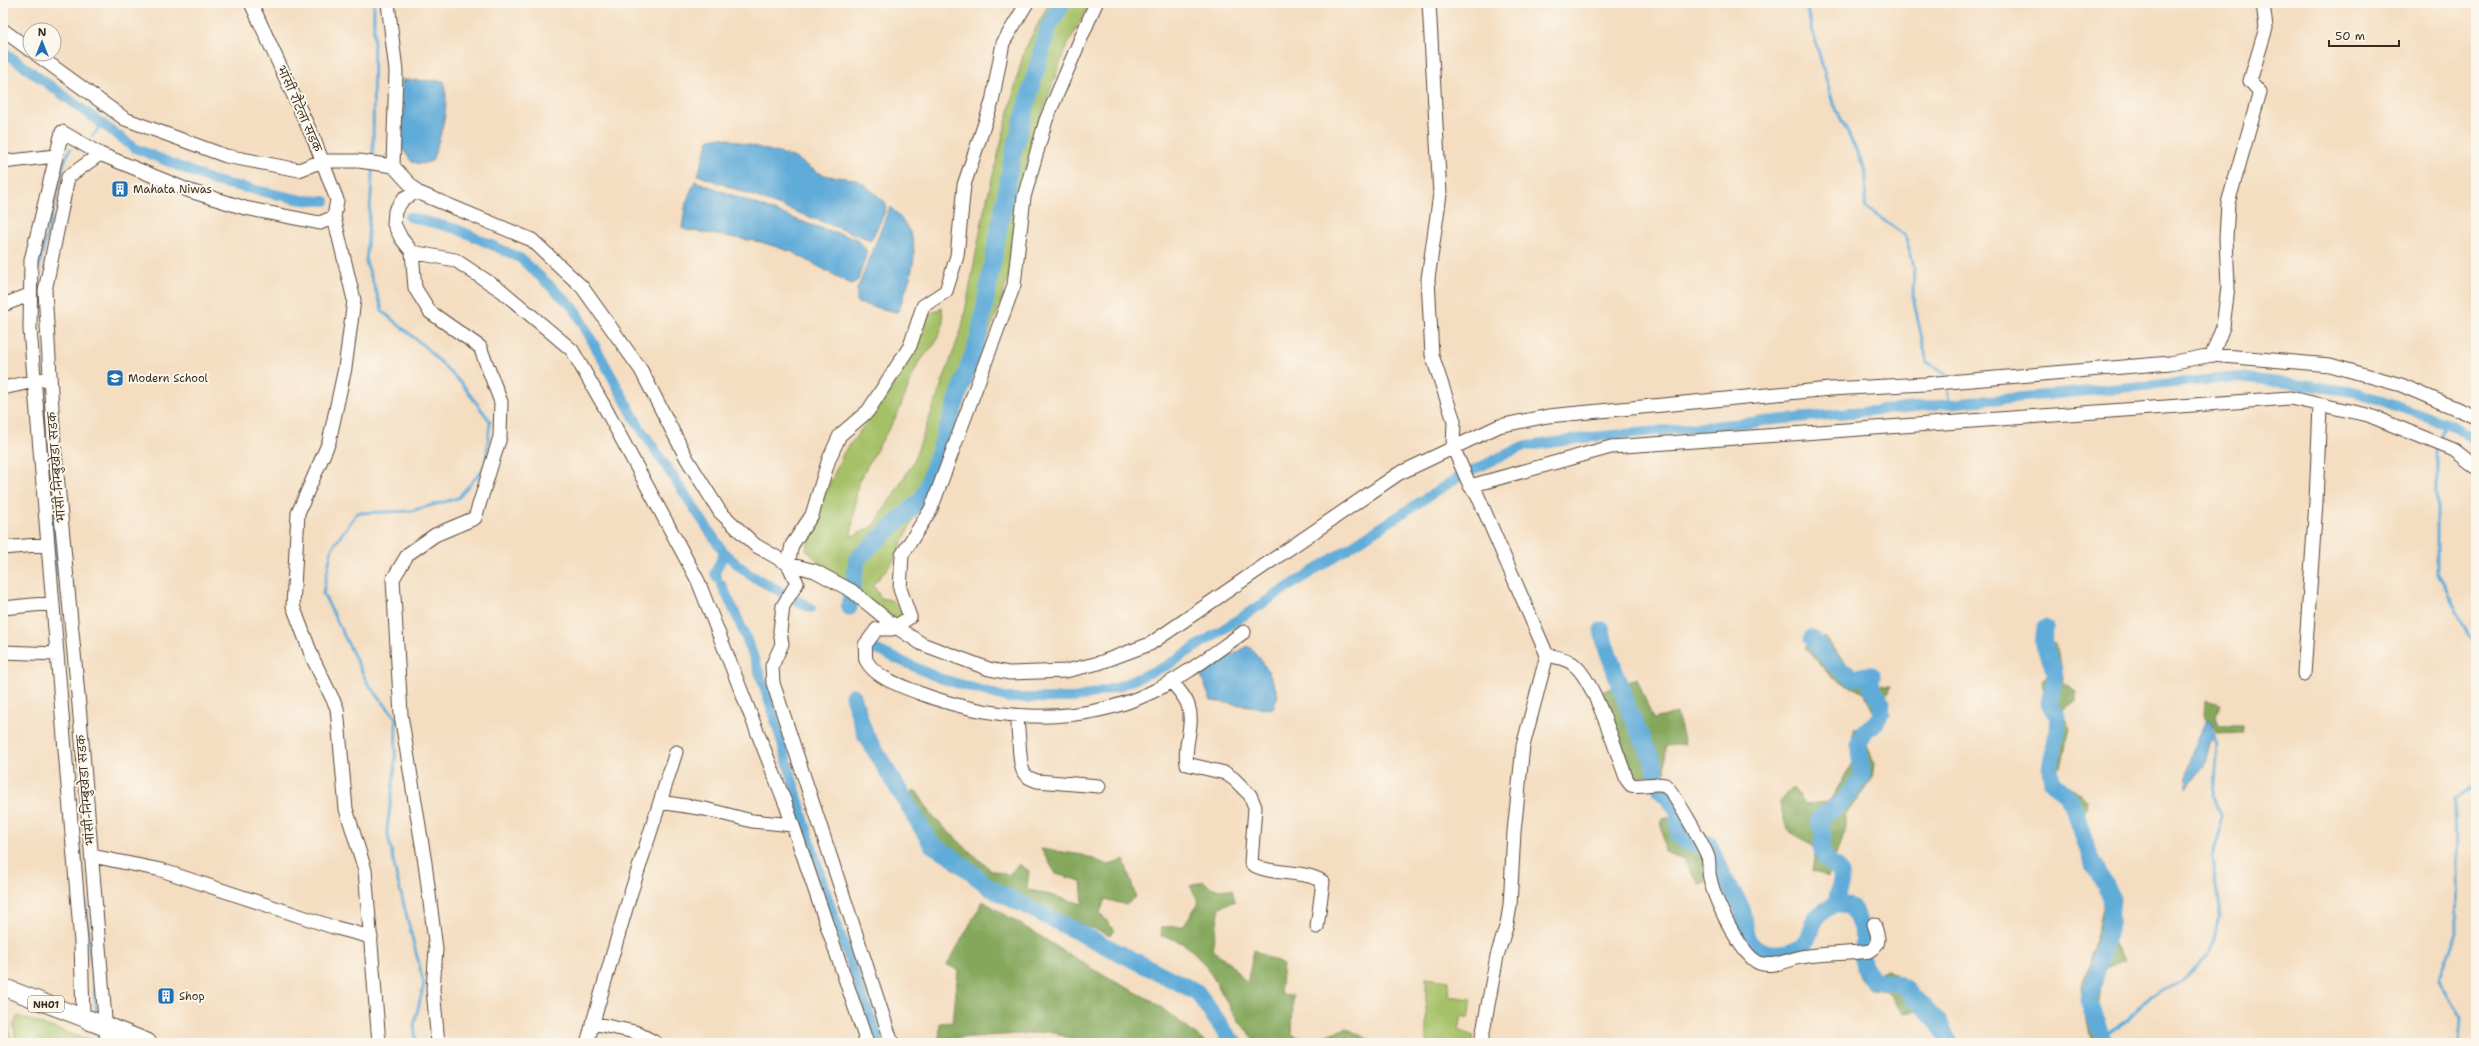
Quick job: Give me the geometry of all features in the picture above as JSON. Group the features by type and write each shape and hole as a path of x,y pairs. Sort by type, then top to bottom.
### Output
{"highway":[{"name":"NH01","path":"97,1027 147,1043"}],"main road":[{"name":"NH01","path":"3,987 97,1027"}],"street":[{"name":"भांसी रौटेला सडक","path":"251,3 322,161 337,200 334,217 354,300 345,368 329,442 298,513 294,606 313,659 338,708 346,809 365,870 379,1043"},
{"path":"388,3 391,12 396,71 393,166"},
{"path":"892,1043 773,683 772,666 782,644 780,631 785,601 797,583 788,564 792,545 812,515 830,459 840,435 868,411 910,346 923,306 946,291 957,256 964,185 992,102 1003,42 1027,3"},
{"path":"1096,3 1046,120 1024,197 1014,285 931,509 902,555 900,589 910,617 896,627 877,629 865,644 866,659 883,677 935,699 961,706 1016,716 1064,716 1108,707 1152,692 1172,681 1244,632"},
{"path":"1429,3 1440,194 1428,278 1432,355 1454,421 1455,451 1468,481 1477,494 1546,655 1523,746 1514,832 1510,906 1507,924 1497,956 1481,1043"},
{"path":"2212,355 2223,327 2228,287 2226,238 2228,202 2260,92 2250,81 2266,28 2263,3"},
{"path":"3,30 22,44"},
{"path":"47,62 125,119 132,122 226,156 299,170 322,161 360,161 393,166 416,192 532,240 582,287 641,370 687,459 720,512 755,545 788,564 815,570 852,591 896,627 922,644 990,669 1009,673 1066,671 1099,663 1150,644 1398,474 1455,451 1499,426 1548,416 1830,389 1933,383 2170,363 2212,355 2330,365 2401,385 2476,417"},
{"path":"97,1027 81,942 30,328 29,295 31,260 62,132 100,154 190,191 245,208 320,223 334,217"},
{"name":"भांसी-निम्बुखेडा सडक","path":"97,1027 92,856 54,443 45,291 68,177 100,154"},
{"path":"3,162 55,156"},
{"path":"416,192 404,198 396,211 394,224 401,238 412,252 415,288 430,312 480,347 501,402 500,437 475,518 435,535 408,554 393,579 401,715 425,863 436,949 432,989 438,1043"},
{"path":"412,252 455,260 502,291 572,350 649,485 698,581 792,825 867,1043"},
{"path":"3,305 29,295"},
{"path":"3,388 50,378"},
{"path":"1468,481 1611,447 2290,398 2368,416 2454,450 2476,467"},
{"path":"2304,674 2316,502 2320,406"},
{"path":"3,548 48,544"},
{"path":"3,608 53,603"},
{"path":"3,652 57,654"},
{"path":"1546,655 1572,663 1582,672 1594,692 1627,780 1631,785 1660,785 1669,788 1687,815 1708,857 1709,876 1722,911 1744,950 1750,957 1760,963 1768,965 1802,957 1862,952 1876,947 1879,940 1874,924"},
{"path":"1172,681 1185,698 1189,711 1191,726 1186,764 1225,773 1234,779 1250,795 1255,807 1251,863 1256,866 1291,872 1323,882 1317,927"},
{"path":"1016,716 1020,736 1022,765 1028,778 1037,781 1100,786"},
{"path":"587,1043 676,752"},
{"path":"660,802 705,809 752,821 792,825"},
{"path":"92,856 162,870 333,927 371,937"},
{"path":"592,1023 635,1032 656,1043"}],"green space":[{"path":"1049,3 1090,3 1065,50 1037,127 1017,203 1010,271 998,310 941,456 909,528 893,562 873,585 881,598 893,601 904,612 897,621 828,570 806,550 819,508 843,454 890,391 929,314 942,308 943,324 935,344 918,363 898,413 858,482 851,537 874,526 913,463 962,328 984,211 1024,51"},
{"path":"1824,637 1845,662 1861,676 1880,685 1891,686 1885,700 1890,714 1869,737 1867,744 1874,764 1872,779 1845,816 1845,828 1828,877 1812,871 1816,847 1787,830 1779,801 1793,788 1805,804 1829,802 1856,758 1852,739 1854,729 1870,724 1874,713 1864,693 1831,677 1805,647"},
{"path":"2053,642 2059,654 2064,683 2076,691 2076,700 2061,711 2070,727 2061,767 2048,766 2048,752 2055,720 2046,703 2042,681 2047,673 2038,646"},
{"path":"1637,678 1653,719 1677,713 1685,744 1666,746 1665,776 1632,777 1599,693"},
{"path":"2205,700 2221,704 2216,715 2220,726 2242,726 2243,733 2217,734 2214,723 2204,716"},
{"path":"2048,780 2064,782 2087,800 2088,806 2080,815 2073,815 2069,807"},
{"path":"912,790 917,792 934,818 991,870 1008,875 1019,864 1029,871 1027,889 1083,904 1081,881 1056,874 1041,849 1083,855 1109,865 1124,860 1136,897 1126,905 1105,899 1100,913 1115,931 1109,935 982,884 952,868 908,801"},
{"path":"1681,813 1705,858 1706,883 1700,884 1683,859 1665,852 1661,820"},
{"path":"2106,872 2113,889 2117,915 2117,923 2112,941 2125,961 2103,970 2098,1009 2106,1043 2092,1043 2083,1001 2082,987 2099,927 2105,896 2098,877"},
{"path":"1204,881 1211,888 1232,890 1235,901 1220,907 1212,949 1231,964 1247,984 1254,950 1283,965 1280,994 1293,995 1292,1036 1315,1040 1346,1028 1375,1043 1258,1043 1236,1017 1214,979 1198,956 1175,940 1161,936 1162,927 1183,926 1199,902 1190,886"},
{"path":"983,901 1106,977 1153,1001 1206,1043 1073,1043 1071,1039 1052,1032 939,1039 940,1023 953,1022 958,970 947,965"},
{"path":"1869,957 1876,975 1887,970 1912,983 1925,1010 1904,1013 1887,991 1870,990 1859,975 1858,960"},
{"path":"1426,978 1449,981 1448,996 1472,999 1468,1018 1462,1016 1459,1030 1474,1036 1472,1043 1426,1043"},
{"path":"3,1008 7,1009 11,1043 3,1043"},
{"path":"18,1016 95,1043 15,1043 14,1024"}],"water":[{"path":"402,80 444,81 446,102 444,122 432,161 422,164 412,162 401,147"},
{"path":"721,137 793,157 817,172 828,176 854,179 864,184 886,203 885,212 871,240 698,175 708,142 710,139"},
{"path":"695,181 811,225 857,239 867,251 858,280 852,284 792,252 761,242 686,230 682,228 686,203"},
{"path":"890,207 902,219 909,232 913,243 914,256 909,281 899,310 896,312 857,303 857,290"},
{"path":"1248,646 1263,662 1270,674 1278,695 1273,709 1211,701 1200,673"},
{"path":"2208,719 2213,723 2215,738 2210,744 2204,767 2186,788 2192,752 2199,734"}],"waterway":[{"path":"373,159 374,3"},
{"path":"849,607 857,559 923,498 979,336 1013,154 1048,28 1062,3"},
{"path":"1805,3 1832,100 1866,171 1865,207 1905,235 1914,266 1913,297 1927,362 1946,374"},
{"path":"3,51 135,148 214,181 302,200 325,201"},
{"path":"92,137 102,123"},
{"path":"37,276 63,165 70,149"},
{"path":"373,167 366,262 383,312 424,346 462,384 490,421 486,461"},
{"path":"409,217 457,229 520,258 574,308 639,426 724,553 750,575 811,608"},
{"path":"39,357 40,376"},
{"path":"873,648 939,678 1008,698 1075,698 1117,687 1166,666 1457,478 1521,447 1592,437 2240,377 2356,392 2456,427 2476,441"},
{"path":"41,383 57,575"},
{"path":"1948,392 1949,404"},
{"path":"2439,439 2446,423"},
{"path":"2437,447 2437,571 2476,650"},
{"path":"416,1043 414,1025 424,984 396,874 387,830 395,768 396,718 368,684 323,593 332,548 357,513 411,511 458,498 486,466"},
{"path":"717,577 715,573 724,553"},
{"path":"721,584 754,657 779,733 824,886 880,1043"},
{"path":"2045,628 2045,648 2055,674 2049,704 2058,717 2057,732 2050,769 2052,783 2063,791 2072,803 2091,859 2112,899 2110,923 2089,1000 2105,1043"},
{"path":"1602,630 1605,644 1630,713 1654,763 1661,790 1678,810 1678,835 1686,842 1696,844"},
{"path":"1812,638 1837,667 1849,675 1856,678 1865,675 1872,675 1871,688 1882,702 1879,718 1862,734 1860,740 1859,753 1862,777 1840,804 1818,820 1823,835 1822,851 1824,856 1840,871 1841,874 1837,899 1840,904"},
{"path":"853,696 865,734 932,845 950,855 990,888 1197,992 1229,1038 1235,1043"},
{"path":"2103,1039 2108,1033 2126,1021 2150,996 2179,983 2210,954 2220,915 2212,858 2220,831 2221,815 2214,796 2218,746 2215,738"},
{"path":"2459,1043 2461,1018 2439,979 2457,932 2455,799 2476,785"},
{"path":"1702,842 1709,844 1725,880 1743,912 1749,940 1758,949 1764,952 1772,953 1788,952 1795,949 1807,941 1816,917 1825,909 1836,905 1853,908 1865,938 1861,955 1864,967 1873,981 1896,983 1906,989 1938,1022 1950,1043"},
{"path":"79,844 97,1015"},
{"path":"98,1031 99,1043"},
{"path":"1014,1043 1044,1041 1064,1043"}],"place":[{"name":"Mahata Niwas","path":"120,189"},
{"name":"Modern School","path":"115,378"},
{"name":"Shop","path":"166,996"}]}
